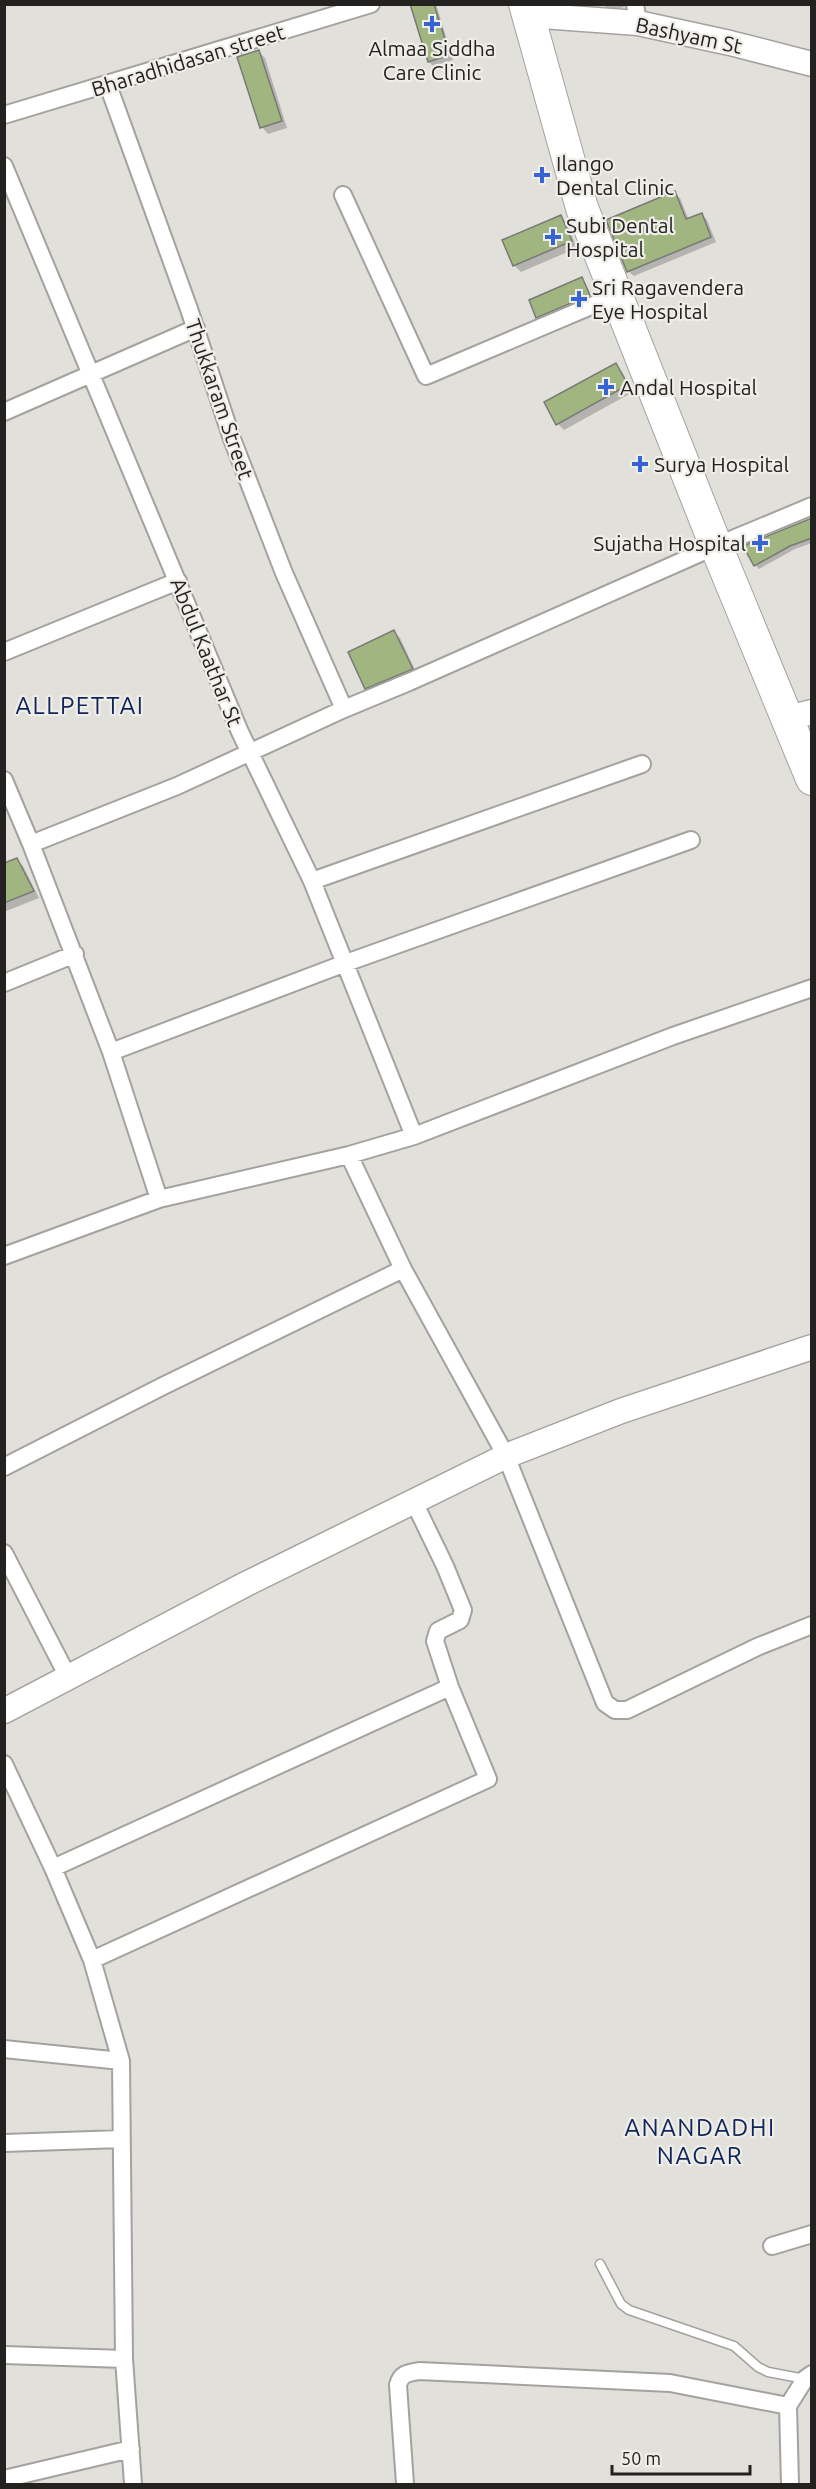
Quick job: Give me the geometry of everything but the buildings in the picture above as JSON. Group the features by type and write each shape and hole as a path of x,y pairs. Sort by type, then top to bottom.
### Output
{"highway":[{"path":"527,10 582,208 716,546 800,715 812,779"}],"street":[{"name":"Bharadhidasan street","path":"4,115 371,4"},
{"name":"Bashyam St","path":"527,10 637,14 730,43 812,64"},
{"name":"Thukkaram Street","path":"108,85 196,328 232,439 284,573 344,709"},
{"name":"Abdul Kaathar St","path":"4,166 250,754 312,881 343,964 414,1136"},
{"path":"343,195 426,376 617,295"},
{"path":"4,412 196,328"},
{"path":"32,844 250,754 344,709 812,506"},
{"path":"4,652 178,581"},
{"path":"312,881 642,764"},
{"path":"4,780 75,954 111,1052 159,1199"},
{"path":"111,1052 343,964 691,840"},
{"path":"4,983 75,954"},
{"path":"4,1256 159,1199 349,1155 414,1136 673,1036 812,988"},
{"path":"349,1155 404,1269 506,1456 605,1703 615,1710 627,1710 757,1647 812,1625"},
{"path":"4,1467 163,1386 404,1269"},
{"path":"4,1711 413,1500 506,1456 621,1411 812,1347"},
{"path":"92,1960 488,1779 450,1687 435,1641 438,1631 460,1620 463,1610 445,1566 413,1500"},
{"path":"4,1553 69,1677"},
{"path":"53,1868 450,1687"},
{"path":"4,1764 53,1868 92,1960 121,2061 124,2359 133,2484"},
{"path":"4,2049 121,2061"},
{"path":"4,2143 122,2139"},
{"path":"772,2246 812,2234"},
{"path":"4,2355 124,2359"},
{"path":"405,2484 402,2475 398,2385 400,2378 406,2373 419,2371 670,2383 788,2406"},
{"path":"790,2484 788,2406 808,2377"},
{"path":"4,2479 131,2450"}],"lane":[{"path":"600,2264 621,2304 629,2310 734,2346 758,2367 768,2372 808,2377"}],"place":[{"name":"Almaa Siddha Care Clinic","path":"432,24"},
{"name":"Ilango Dental Clinic","path":"542,175"},
{"name":"Subi Dental Hospital","path":"553,237"},
{"name":"Sri Ragavendera Eye Hospital","path":"579,299"},
{"name":"Andal Hospital","path":"606,387"},
{"name":"Surya Hospital","path":"640,464"},
{"name":"Sujatha Hospital","path":"760,543"}],"district":[{"name":"ALLPETTAI","path":"80,705"},
{"name":"ANANDADHI NAGAR","path":"700,2141"}]}
